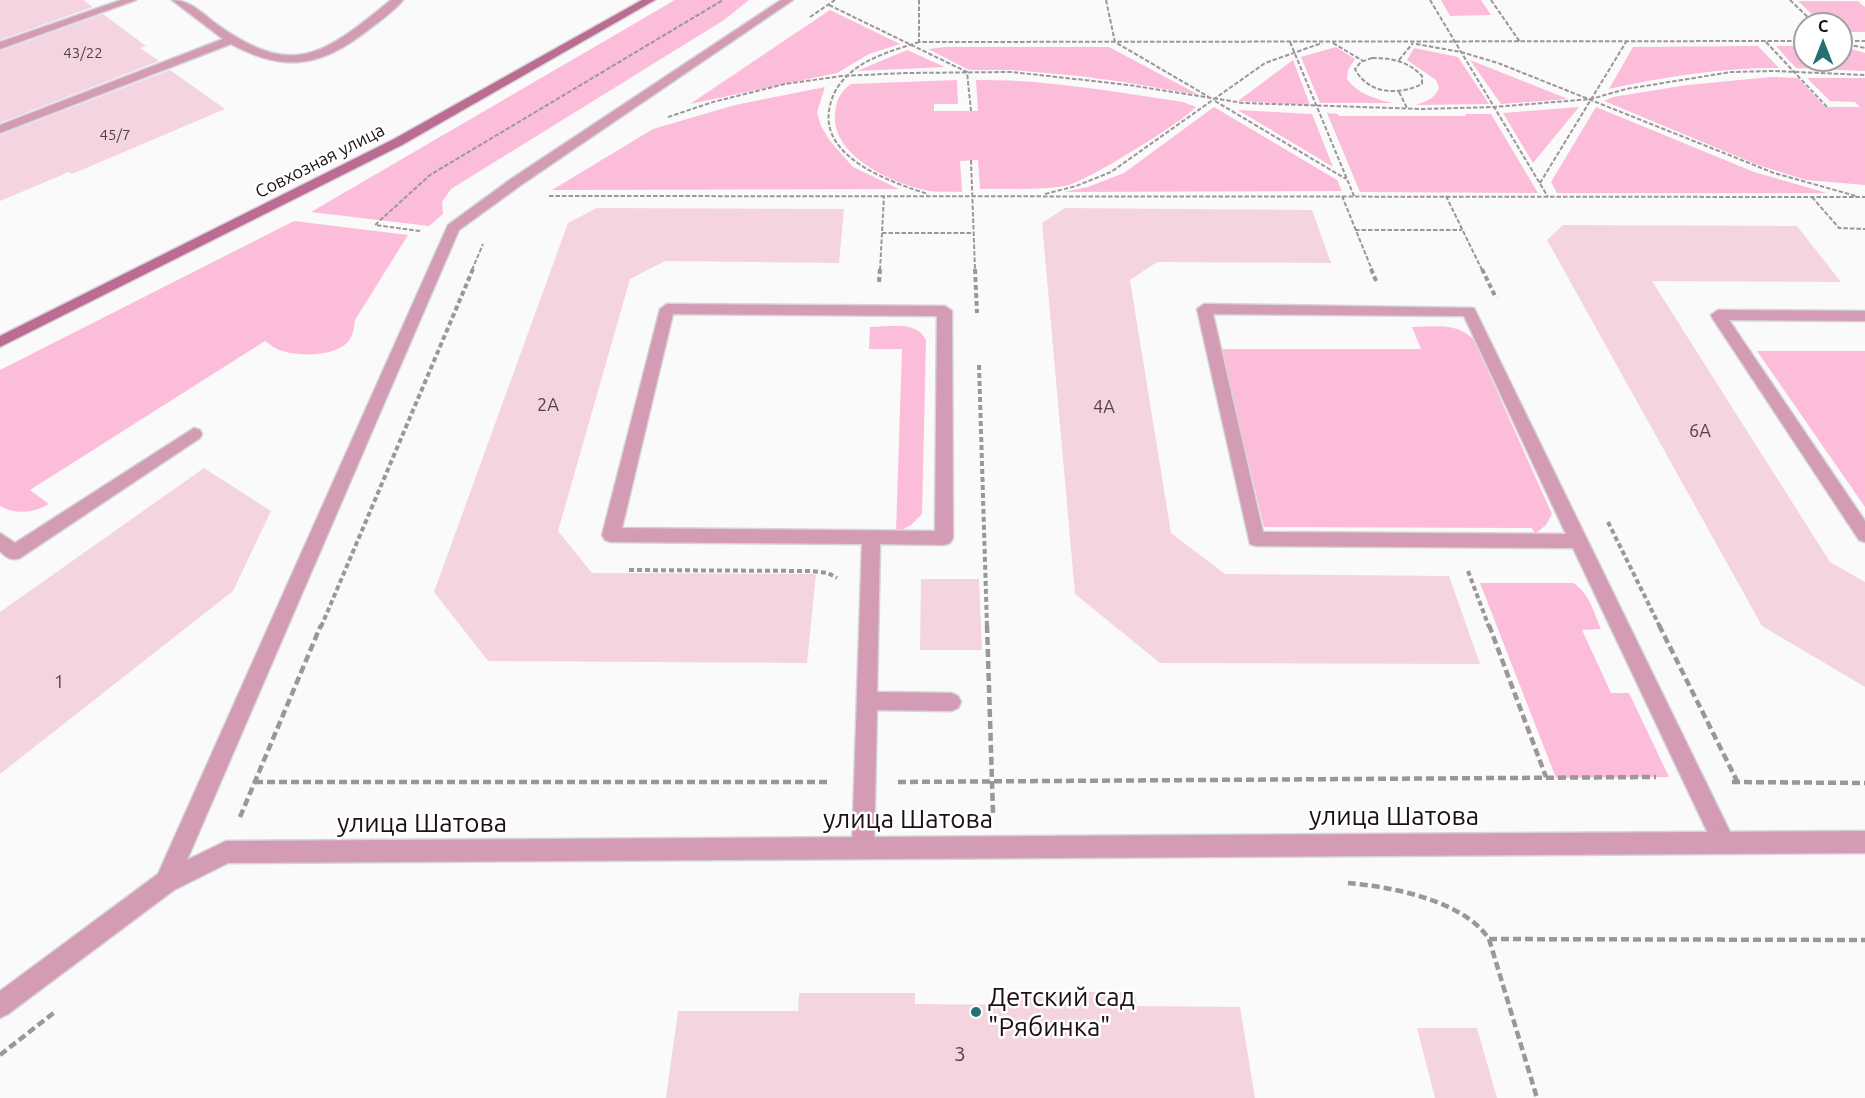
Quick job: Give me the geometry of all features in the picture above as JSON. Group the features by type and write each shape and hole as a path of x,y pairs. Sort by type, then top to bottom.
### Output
{"main road":[{"name":"Совхозная улица","path":"0,342 398,142 650,0"}],"street":[{"path":"0,46 130,0"},
{"path":"177,0 258,56 282,61 311,59 336,48 398,0"},
{"path":"166,882 453,228 516,182 788,0"},
{"path":"0,129 233,39"},
{"path":"667,309 945,310 944,538 871,537 611,535 667,309"},
{"path":"1580,541 1256,539 1204,309 1469,310 1580,541 1691,777 1724,843"},
{"path":"1865,316 1718,315 1865,535"},
{"path":"0,540 7,558 194,434"},
{"path":"863,848 871,537"},
{"path":"867,700 951,702"},
{"name":"улица Шатова","path":"0,1005 166,882 226,852 1865,842"}],"path":[{"path":"449,236 375,225 430,175 723,0"},
{"path":"919,0 919,42"},
{"path":"1106,0 1115,42 1346,179"},
{"path":"1430,0 1548,197"},
{"path":"1491,0 1520,42"},
{"path":"1790,0 1802,12"},
{"path":"828,4 967,72"},
{"path":"1765,41 1793,70"},
{"path":"936,196 909,190 875,176 849,158 837,144 830,130 828,109 836,88 847,75 878,55 919,42 1793,41"},
{"path":"1290,42 1354,196"},
{"path":"1038,196 1076,186 1111,172 1265,63 1294,51 1329,42 1363,61"},
{"path":"1400,42 1461,52 1498,63 1774,173 1865,199"},
{"path":"1540,183 1626,42"},
{"path":"1399,60 1413,44"},
{"path":"1372,58 1399,60 1416,68 1422,76 1422,84 1399,92 1368,85 1358,77 1356,69 1363,61 1372,58"},
{"path":"664,118 713,102 785,84 847,75 1012,72 1106,82 1213,100 1407,108 1494,107 1591,99 1626,89 1686,78 1731,72 1793,71"},
{"path":"967,72 970,111"},
{"path":"1795,72 1827,107"},
{"path":"1812,72 1865,75"},
{"path":"1399,92 1407,108"},
{"path":"971,160 977,316"},
{"path":"875,288 879,281 884,196"},
{"path":"1811,197 1839,228 1865,229"},
{"path":"1355,230 1462,230"},
{"path":"882,233 974,233"},
{"path":"979,364 993,782 993,847"},
{"path":"1456,540 1546,778"},
{"path":"629,570 811,571 828,573 842,581"},
{"path":"255,782 993,782 1691,777 1738,783 1865,783"},
{"path":"1342,882 1364,884 1455,909 1476,922 1489,939 1537,1098"},
{"path":"1489,939 1865,940"}],"shaded area":[{"path":"675,0 749,0 724,20 451,189 442,202 443,214 429,226 311,212"},
{"path":"1441,0 1481,0 1491,15 1450,16"},
{"path":"1798,1 1858,1 1865,7 1865,32 1853,32 1853,12 1809,12"},
{"path":"830,10 900,44 869,54 837,73 690,104"},
{"path":"1758,46 1779,68 1735,69 1694,74 1609,89 1633,47"},
{"path":"1776,46 1793,46 1793,65"},
{"path":"945,47 1109,47 1199,95 1079,76 1012,70 969,70 928,49"},
{"path":"1336,47 1355,59 1348,70 1347,79 1356,89 1393,103 1320,103 1301,57"},
{"path":"1414,48 1458,57 1489,104 1416,105 1427,101 1439,88 1436,80 1407,60"},
{"path":"907,50 945,67 857,71"},
{"path":"1853,50 1865,53 1865,71 1853,70"},
{"path":"1293,60 1310,105 1238,101"},
{"path":"1470,60 1568,99 1501,104"},
{"path":"1772,77 1798,78 1825,107 1860,107 1855,102 1830,101 1807,78 1865,78 1865,185 1806,180 1758,165 1604,101 1613,97 1687,85"},
{"path":"957,80 958,104 934,104 934,111 978,111 976,80 1080,87 1183,102 1196,107 1155,137 1096,173 1069,185 1048,188 980,189 978,160 960,161 962,192 925,190 881,174 853,155 843,143 837,130 835,115 841,94 851,84"},
{"path":"825,87 817,112 821,126 830,141 853,167 899,189 552,190 653,129 735,105"},
{"path":"1214,107 1337,180 1342,191 1064,192 1088,187 1124,173"},
{"path":"1579,107 1533,163 1503,113"},
{"path":"1596,107 1754,172 1827,193 1557,193 1551,182"},
{"path":"1238,110 1312,114 1333,167"},
{"path":"1327,113 1339,116 1491,114 1538,193 1360,192"},
{"path":"294,221 408,235 355,320 352,335 347,343 332,351 303,354 285,352 265,341 30,490 49,504 24,512 12,511 0,506 0,370"},
{"path":"870,327 909,327 922,334 926,340 922,514 911,525 896,533 902,349 869,349"},
{"path":"1412,327 1453,328 1474,340 1552,514 1546,525 1535,534 1532,528 1264,527 1221,349 1421,349"},
{"path":"1757,351 1865,351 1865,507"},
{"path":"1480,583 1573,583 1579,587 1590,603 1601,629 1582,630 1611,693 1629,693 1669,777 1556,778"}],"building":[{"path":"0,0 83,0 93,7 0,40"},
{"path":"103,14 146,46 140,48 159,61 0,123 0,51"},
{"path":"170,70 225,109 72,174 69,172 0,201 0,135"},
{"path":"597,208 844,209 839,263 665,261 630,279 558,531 592,573 816,574 807,663 488,661 434,592 568,223"},
{"path":"1065,208 1312,210 1331,263 1157,262 1130,280 1171,533 1225,574 1449,576 1480,664 1160,663 1075,594 1042,223"},
{"path":"1563,225 1797,226 1841,282 1652,281 1830,562 1865,582 1865,687 1762,626 1547,240"},
{"path":"204,468 271,511 233,591 0,774 0,612"},
{"path":"921,579 979,579 982,650 920,650"},
{"path":"1009,992 1135,992 1137,1006 1240,1007 1255,1098 666,1098 678,1011 798,1011 799,993 915,993 915,1004 1009,1005"},
{"path":"1417,1028 1477,1028 1497,1098 1435,1098"}],"place":[{"name":"Детский сад \"Рябинка\"","path":"976,1012"}]}
